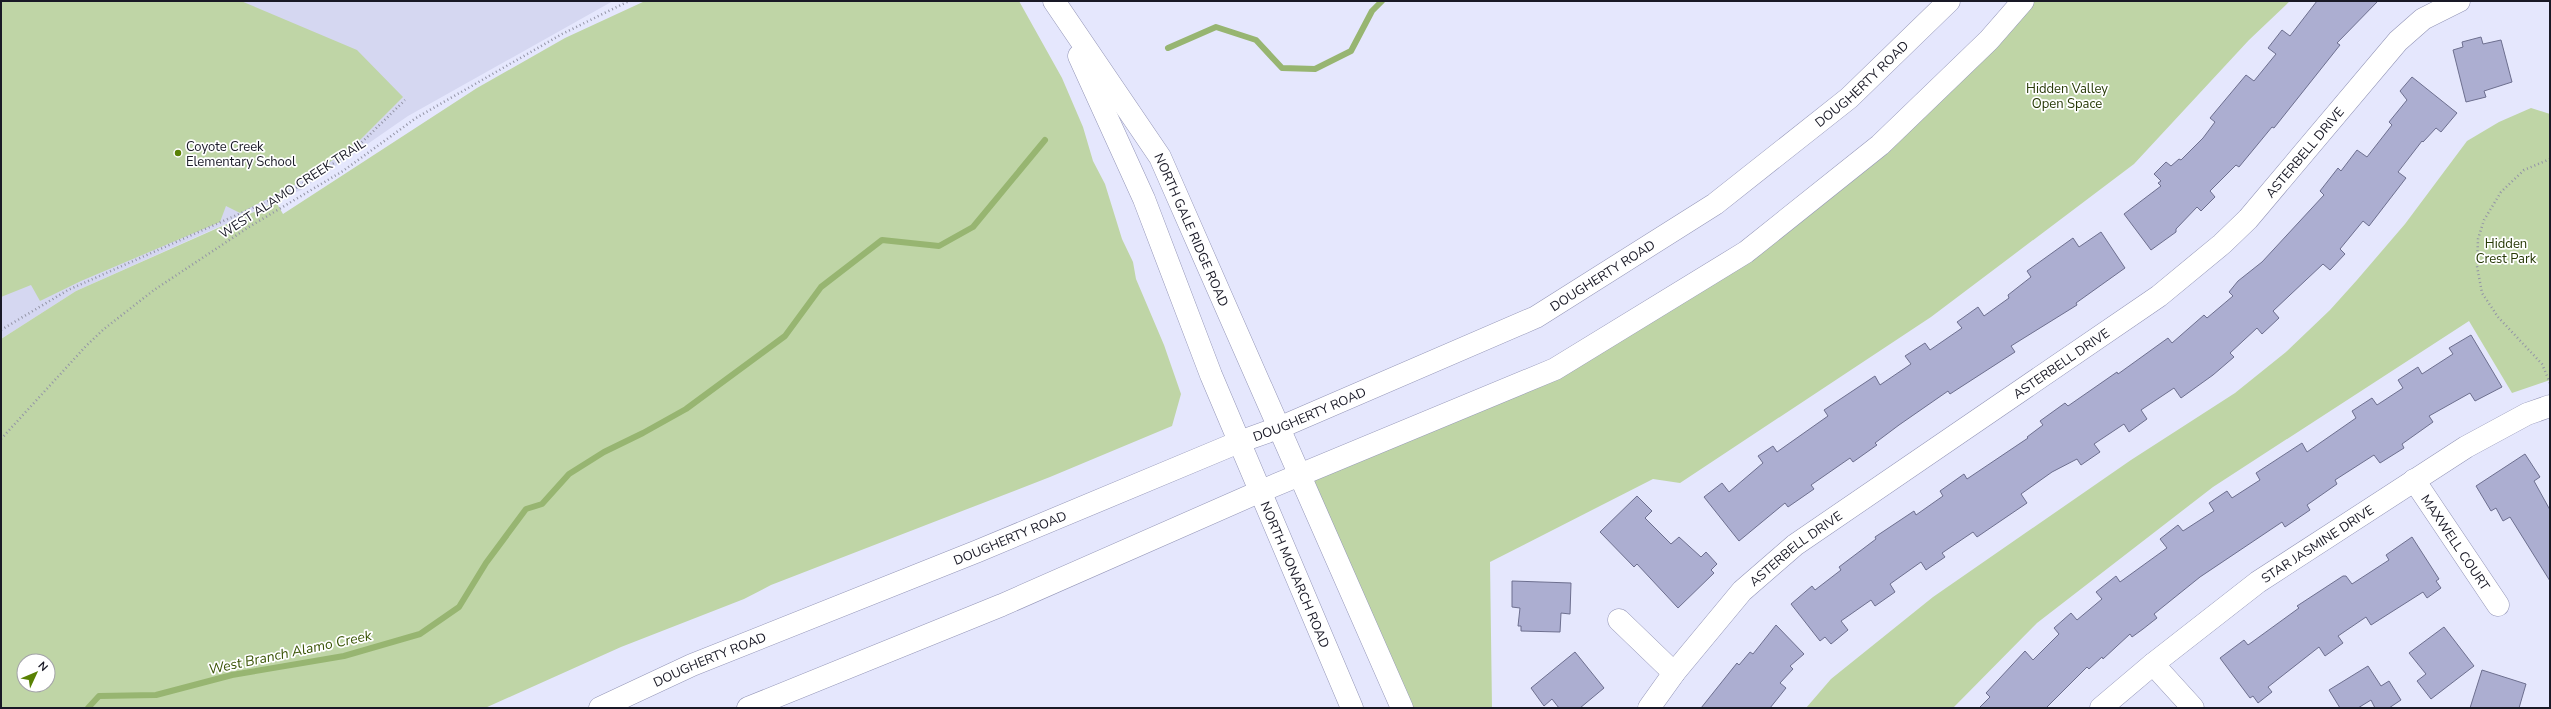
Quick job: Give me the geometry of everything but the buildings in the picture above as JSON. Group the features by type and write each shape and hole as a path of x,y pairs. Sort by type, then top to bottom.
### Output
{"street":[{"name":"NORTH GALE RIDGE ROAD","path":"1054,1 1160,157 1281,427 1299,475"},
{"name":"NORTH GALE RIDGE ROAD","path":"1054,1 1144,199 1239,442"},
{"name":"DOUGHERTY ROAD","path":"600,708 692,665 978,551 1239,442 1281,427 1536,317 1715,204 1849,98 1949,1"},
{"path":"748,708 1002,605 1261,491 1555,369 1746,252 1880,145 1989,40 2023,1"},
{"name":"ASTERBELL DRIVE","path":"1649,708 1674,673 1742,592 1795,544 2159,296 2222,244 2248,219 2398,41 2423,19 2459,1"},
{"name":"STAR JASMINE DRIVE","path":"2101,708 2153,664 2258,582 2473,443 2527,414 2550,406"},
{"name":"NORTH MONARCH ROAD","path":"1239,442 1352,708"},
{"path":"1299,475 1402,708"},
{"name":"MAXWELL COURT","path":"2414,480 2498,605"},
{"path":"1619,620 1674,673"},
{"path":"2153,664 2193,708"}],"path":[{"name":"WEST ALAMO CREEK TRAIL","path":"1,439 90,342 154,290 249,227 343,171 416,118 562,34 630,1"},
{"path":"1,330 68,290 293,190 354,150 405,100"},
{"path":"2550,159 2524,170 2501,192 2482,226 2478,239 2478,266 2482,292 2498,317 2542,364 2550,382"}],"shaded area":[{"name":"Coyote Creek Elementary School","path":"1,1 613,1 408,116 301,190 76,291 1,339"}],"green space":[{"name":"Coyote Creek Elementary School","path":"1,1 241,1 357,50 403,97 353,147 293,186 240,213 226,206 220,222 81,281 40,301 31,285 1,297"},
{"path":"645,1 1019,1 1062,78 1083,127 1093,161 1105,184 1122,239 1133,262 1136,279 1164,345 1181,394 1172,426 1050,477 771,585 744,599 621,647 485,708 1,708 1,339 76,291 276,202 283,214 477,88 565,38"},
{"name":"Hidden Valley Open Space","path":"2023,1 2290,1 2249,40 2134,164 1931,317 1680,483 1653,479 1490,562 1492,708 1402,708 1299,475 1555,369 1746,252"},
{"name":"Hidden Crest Park","path":"2531,108 2550,114 2550,380 2512,393 2469,321 2213,487 2037,623 1953,708 1806,708 1831,679 1933,597 2131,460 2235,393 2286,352 2330,310 2357,280 2405,224 2467,141 2499,122"}],"waterway":[{"name":"West Branch Alamo Creek","path":"1168,48 1216,27 1256,40 1282,68 1315,69 1351,51 1372,11 1382,1"},
{"name":"West Branch Alamo Creek","path":"88,708 99,696 156,695 232,675 344,656 420,634 459,607 486,563 526,509 542,504 569,474 604,452 643,433 686,409 785,336 821,287 882,240 939,246 973,227 1045,140"}],"place":[{"name":"Coyote Creek Elementary School","path":"178,153"}]}
